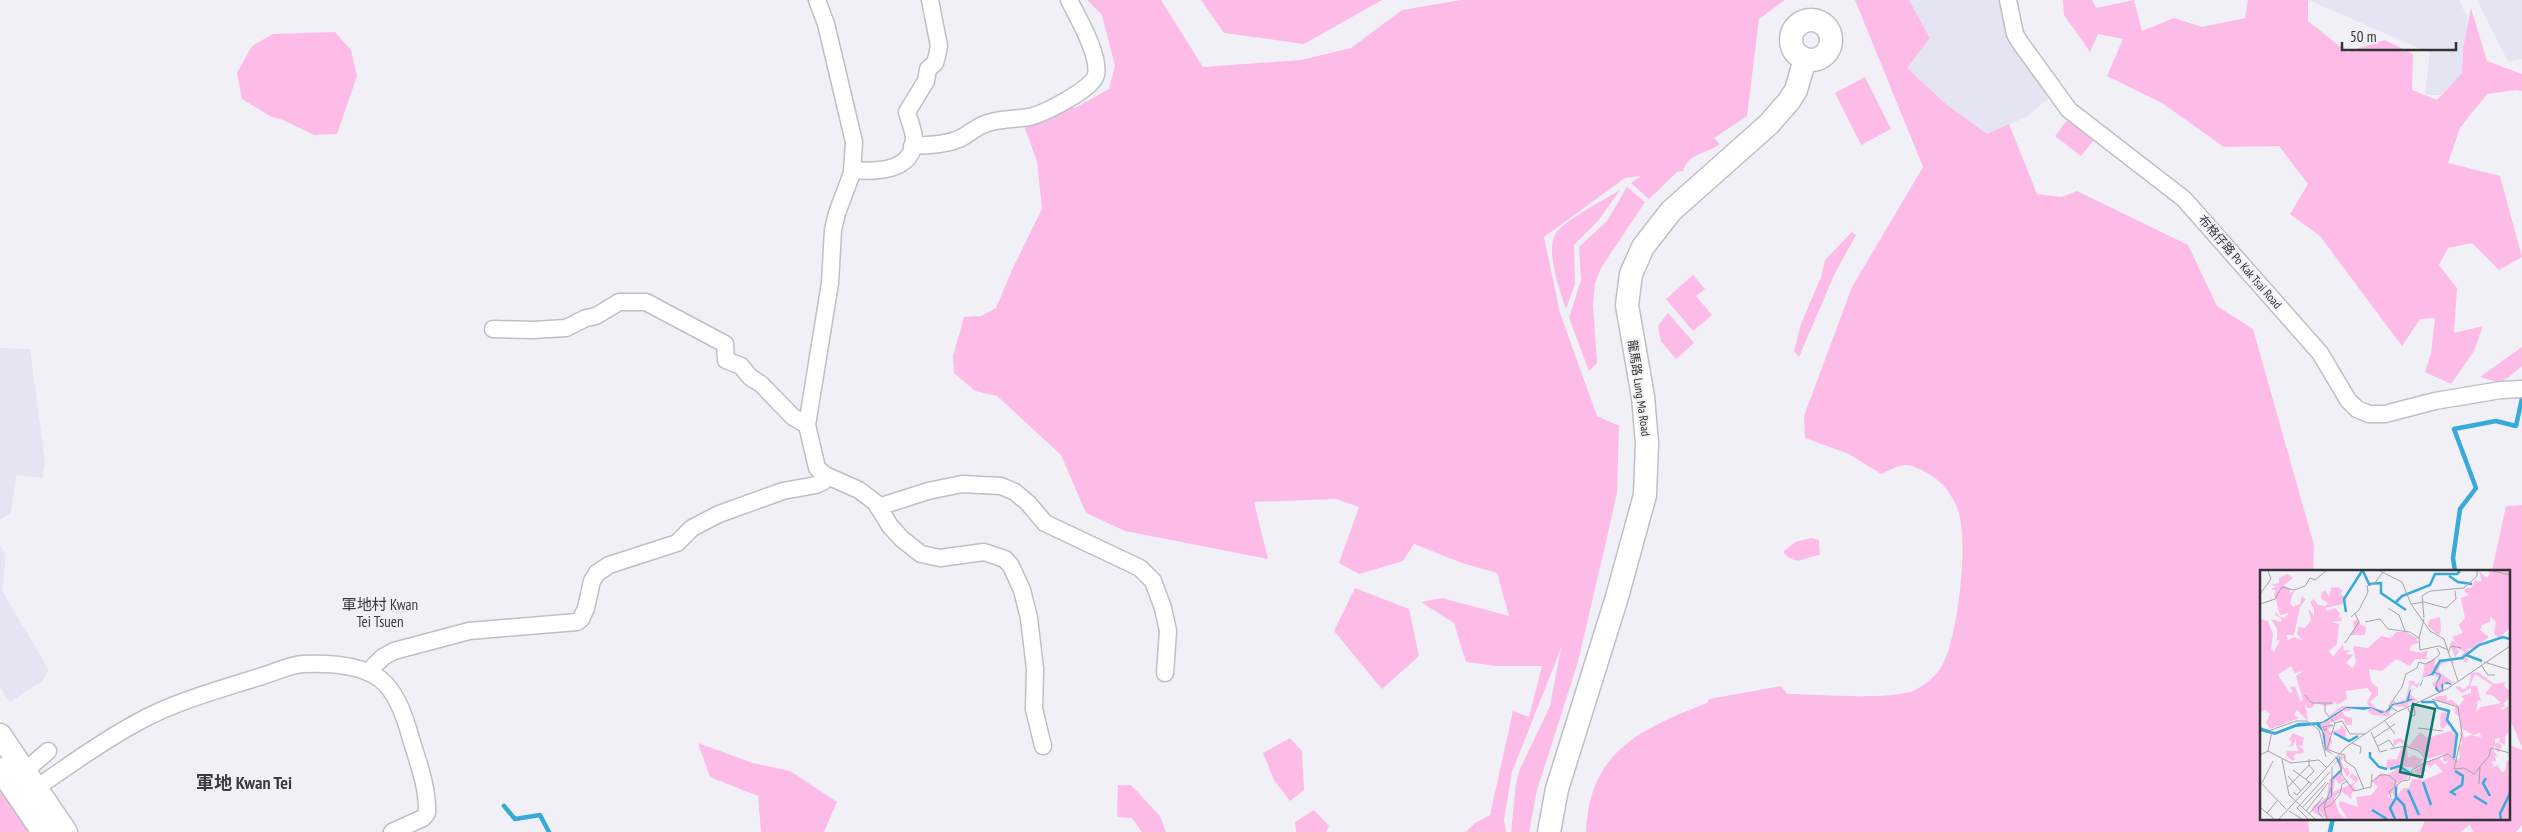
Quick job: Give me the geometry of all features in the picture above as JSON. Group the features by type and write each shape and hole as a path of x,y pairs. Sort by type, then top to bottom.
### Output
{"street":[{"path":"817,0 826,24 854,142 852,170 833,230 830,283 807,424 811,450 817,468 825,475 859,490 878,507 902,539 921,554 940,558 984,552 1005,558 1011,566 1022,590 1029,618 1035,669 1034,709 1043,746"},
{"path":"852,170 874,172 895,167 910,154 914,139 907,112 926,81 928,69 935,63 939,46 930,0"},
{"path":"912,146 951,142 960,139 977,126 1030,116 1072,97 1091,83 1096,76 1094,54 1069,0"},
{"name":"布格仔路 Po Kak Tsai Road","path":"2008,0 2015,34 2062,104 2184,199 2320,353 2352,405 2363,412 2376,415 2435,401 2501,390 2522,389"},
{"name":"龍馬路 Lung Ma Road","path":"1549,832 1557,789 1617,597 1645,496 1647,443 1643,397 1627,305 1631,274 1643,247 1671,211 1769,124 1789,101 1796,90 1804,59"},
{"path":"493,329 533,330 566,328 586,318 596,316 619,302 646,302 725,344 726,360 741,366 750,377 761,384 793,417 807,424"},
{"path":"368,672 383,657 394,651 469,631 577,622 581,619 586,608 592,581 597,572 608,564 676,544 692,528 719,514 783,491 816,485 824,480 825,475"},
{"path":"878,507 928,491 962,484 1001,486 1015,492 1028,503 1045,523 1140,568 1152,581 1163,608 1168,631 1165,673"},
{"path":"30,780 163,709 187,699 301,664 346,666 368,672 381,679 402,714 409,730 426,796 427,813 423,818 392,832"},
{"path":"0,735 66,832"},
{"path":"30,780 48,751"},
{"path":"0,769 42,832"}],"shaded area":[{"path":"1087,0 1161,0 1203,67 1301,60 1351,48 1402,10 1461,0 1785,0 1759,19 1747,116 1714,138 1720,144 1693,157 1685,165 1683,171 1677,172 1649,199 1631,183 1641,176 1625,178 1544,237 1560,313 1597,416 1619,426 1617,493 1578,662 1537,790 1529,832 1511,832 1516,783 1520,769 1550,706 1561,648 1512,772 1504,820 1506,832 1466,832 1475,823 1490,815 1513,711 1529,717 1542,666 1497,666 1466,662 1454,623 1421,602 1442,598 1509,616 1497,573 1462,563 1414,544 1403,561 1359,574 1339,563 1359,507 1336,499 1254,502 1268,559 1125,531 1086,513 1061,455 997,396 975,391 954,373 953,356 964,317 981,316 996,308 1011,272 1042,209 1037,161 1023,123 1054,102 1075,108 1109,89 1115,66 1102,15"},
{"path":"1201,0 1382,0 1304,44 1224,33"},
{"path":"1855,0 1909,0 1930,38 1907,68 1947,105 1987,134 2009,124 2037,194 2062,197 2077,191 2188,245 2217,306 2253,329 2314,545 2313,570 2260,570 2260,820 2308,820 2309,832 1586,832 1589,804 1597,781 1608,762 1623,747 1641,734 1707,703 1709,699 1781,686 1787,694 1872,696 1904,693 1924,685 1941,668 1953,633 1962,571 1962,532 1956,504 1939,481 1922,470 1903,465 1881,474 1849,454 1805,438 1804,416 1852,287 1923,167"},
{"path":"1909,0 1999,0 2048,99 2026,117 1987,134 1947,105 1907,68 1930,38"},
{"path":"2063,0 2092,0 2096,8 2134,0 2142,31 2174,18 2202,27 2245,18 2248,0 2308,0 2308,21 2347,52 2385,40 2413,54 2412,90 2437,100 2462,73 2463,49 2471,8 2487,61 2522,74 2522,91 2516,90 2487,94 2460,128 2448,163 2500,176 2522,257 2499,270 2472,243 2448,248 2439,265 2457,288 2454,333 2483,326 2474,351 2451,384 2425,372 2431,353 2435,318 2420,319 2402,346 2320,236 2290,214 2308,184 2279,146 2224,147 2162,103 2107,76 2123,39 2098,34 2090,52 2064,15"},
{"path":"2309,0 2459,0 2468,20 2462,73 2441,95 2425,95 2430,53"},
{"path":"2477,0 2522,0 2522,59 2508,61"},
{"path":"335,32 351,50 357,76 337,134 314,135 283,120 272,117 242,99 237,73 252,46 273,34"},
{"path":"1865,77 1891,129 1861,145 1835,93"},
{"path":"2068,119 2094,140 2081,156 2055,136"},
{"path":"1627,187 1645,202 1601,268 1595,283 1593,305 1597,363 1589,371 1569,318 1581,280 1579,247 1607,221"},
{"path":"1620,190 1598,221 1574,245 1575,284 1566,309 1553,263 1552,245 1554,237 1557,231 1573,218"},
{"path":"1852,232 1856,235 1835,273 1799,357 1794,351 1801,324 1821,277 1825,260"},
{"path":"1693,275 1705,289 1696,296 1712,315 1693,331 1666,299"},
{"path":"1668,313 1694,343 1676,359 1661,341 1658,326"},
{"path":"2522,347 2522,366 2508,378 2497,382 2480,377"},
{"path":"0,348 30,349 45,462 42,478 16,475 11,512 0,520"},
{"path":"2522,505 2522,747 2510,720 2510,570 2492,570 2506,506"},
{"path":"1811,538 1819,540 1820,555 1797,561 1788,557 1783,552 1795,542"},
{"path":"0,546 6,555 2,591 49,670 43,680 10,702 0,687"},
{"path":"1355,588 1409,609 1419,656 1382,689 1334,631"},
{"path":"1290,738 1302,751 1304,790 1290,801 1274,780 1263,753"},
{"path":"698,743 753,763 790,771 837,802 824,832 761,832 758,796 710,777"},
{"path":"2510,745 2522,750 2522,825 2516,832 2473,832 2470,825 2460,832 2420,832 2425,820 2510,820"},
{"path":"1118,785 1131,785 1160,816 1166,832 1142,832 1132,818 1117,817"},
{"path":"0,792 12,803 32,832 0,832"},
{"path":"1314,810 1329,826 1326,832 1296,832 1295,822"}],"waterway":[{"path":"2455,570 2453,558 2460,509 2476,488 2454,429 2496,421 2516,426 2522,398"},
{"path":"504,806 515,819 540,815 549,832"},
{"path":"2330,832 2333,820"}],"district":[{"name":"軍地村 Kwan Tei Tsuen","path":"380,614"},
{"name":"軍地 Kwan Tei","path":"244,783"}]}
